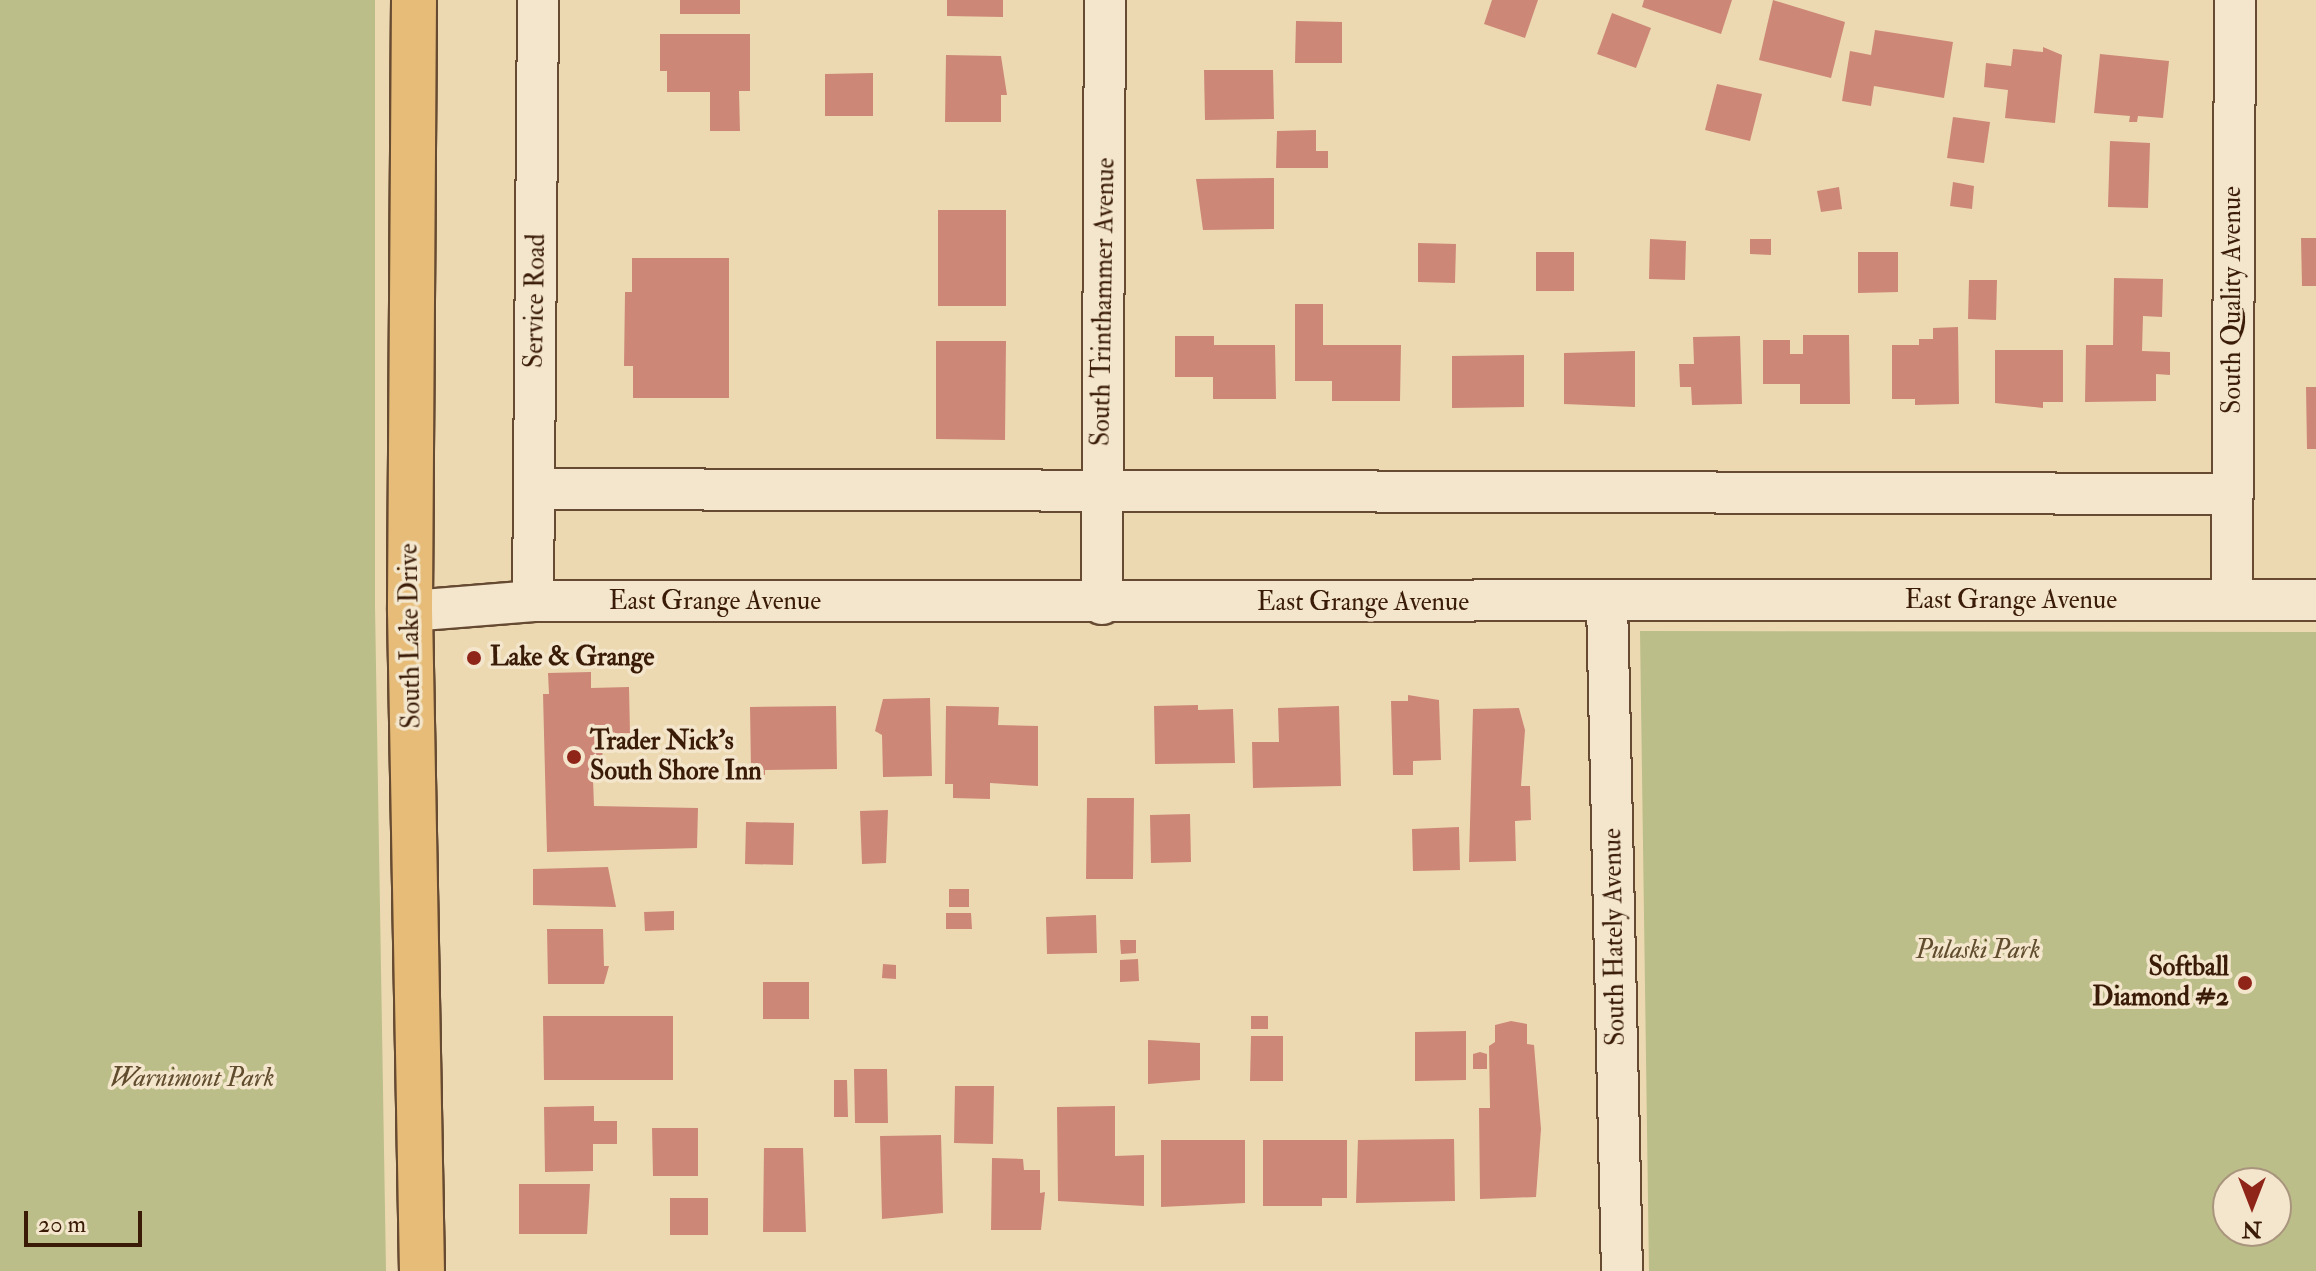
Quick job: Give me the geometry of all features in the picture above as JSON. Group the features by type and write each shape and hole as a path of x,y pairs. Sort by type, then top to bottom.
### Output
{"main road":[{"name":"South Lake Drive","path":"414,0 410,611 422,1271"}],"street":[{"name":"Service Road","path":"533,601 538,0"},
{"name":"South Trinthammer Avenue","path":"1102,604 1105,0"},
{"name":"South Quality Avenue","path":"2232,600 2235,0"},
{"path":"534,489 2232,494"},
{"name":"East Grange Avenue","path":"410,611 533,601 1102,604 2316,600"},
{"name":"South Hately Avenue","path":"1607,602 1622,1271"}],"green space":[{"name":"Warnimont Park","path":"0,0 375,0 375,606 386,1271 0,1271"},
{"name":"Pulaski Park","path":"1640,631 2316,632 2316,1271 1649,1271"}],"building":[{"path":"680,0 740,0 740,14 680,14"},
{"path":"947,0 1003,0 1003,17 947,16"},
{"path":"1492,0 1538,0 1525,38 1484,24"},
{"path":"1644,0 1732,0 1721,34 1642,7"},
{"path":"1773,0 1845,22 1831,78 1759,60"},
{"path":"1612,13 1651,28 1636,68 1597,54"},
{"path":"1296,21 1342,22 1342,63 1295,63"},
{"path":"1875,30 1953,42 1944,98 1874,86 1871,106 1842,101 1850,51 1871,55"},
{"path":"660,34 750,34 750,91 739,91 740,131 710,131 710,92 667,92 667,71 660,71"},
{"path":"2043,47 2062,55 2055,123 2005,118 2008,90 1984,87 1986,63 2011,66 2013,49 2043,52"},
{"path":"2100,54 2169,61 2163,118 2138,116 2137,122 2129,122 2130,116 2094,113"},
{"path":"946,55 1001,56 1007,95 1001,95 1001,122 945,122"},
{"path":"1204,70 1273,70 1274,119 1205,120"},
{"path":"873,73 873,116 825,116 825,74"},
{"path":"1717,84 1762,94 1750,141 1705,130"},
{"path":"1953,117 1990,122 1984,163 1947,158"},
{"path":"1316,130 1316,151 1328,151 1328,168 1276,168 1277,131"},
{"path":"2110,141 2150,143 2148,208 2108,207"},
{"path":"1274,178 1274,229 1203,230 1196,179"},
{"path":"1953,182 1974,186 1972,209 1950,206"},
{"path":"1839,187 1842,209 1821,212 1817,191"},
{"path":"938,210 1006,210 1006,306 938,306"},
{"path":"2301,238 2316,238 2316,286 2302,286"},
{"path":"1650,239 1686,241 1685,280 1649,279"},
{"path":"1750,239 1771,239 1771,255 1750,254"},
{"path":"1418,243 1456,244 1455,283 1418,282"},
{"path":"1536,252 1574,252 1574,291 1536,291"},
{"path":"1858,252 1898,252 1898,292 1858,293"},
{"path":"632,258 729,258 729,398 633,398 633,366 624,366 625,292 632,292"},
{"path":"2114,278 2163,279 2162,317 2143,316 2142,351 2170,352 2170,375 2156,374 2156,401 2085,402 2086,345 2113,345"},
{"path":"1969,280 1997,280 1996,320 1968,319"},
{"path":"1295,304 1323,304 1323,345 1401,345 1400,401 1332,401 1332,381 1295,381"},
{"path":"1958,327 1959,404 1915,405 1915,399 1892,399 1892,345 1919,345 1919,339 1933,339 1933,328"},
{"path":"1803,335 1849,335 1850,404 1800,404 1800,384 1763,384 1763,340 1790,340 1790,354 1803,354"},
{"path":"1175,336 1214,336 1214,345 1275,345 1276,399 1213,399 1213,377 1175,377"},
{"path":"1740,336 1742,404 1692,405 1691,387 1680,387 1679,364 1694,364 1693,337"},
{"path":"936,341 1006,341 1005,440 936,439"},
{"path":"1995,350 2063,350 2063,402 2043,402 2043,408 1995,403"},
{"path":"1635,351 1635,407 1564,404 1564,353"},
{"path":"1524,355 1524,407 1452,408 1452,356"},
{"path":"2306,387 2316,387 2316,449 2307,449"},
{"name":"Trader Nick's South Shore Inn","path":"591,672 591,688 629,687 630,733 602,734 603,779 593,779 594,806 698,808 697,848 547,852 543,694 549,694 548,673"},
{"path":"1408,695 1439,700 1441,760 1413,761 1413,775 1393,775 1391,701 1408,701"},
{"path":"930,698 932,776 883,777 882,735 875,731 883,699"},
{"path":"1198,705 1198,710 1233,709 1235,763 1155,764 1154,706"},
{"path":"836,706 837,769 765,770 765,775 751,771 750,707"},
{"path":"946,706 999,707 998,725 1038,726 1038,786 990,783 990,799 953,798 953,784 945,784"},
{"path":"1339,706 1341,786 1253,788 1252,742 1279,742 1278,708"},
{"path":"1519,708 1525,730 1521,786 1530,786 1531,820 1515,821 1516,861 1469,862 1473,709"},
{"path":"1087,798 1134,798 1133,879 1086,879"},
{"path":"888,810 886,863 862,864 860,811"},
{"path":"1190,814 1191,862 1151,863 1150,815"},
{"path":"746,822 794,823 793,865 745,864"},
{"path":"1459,827 1460,870 1413,871 1412,829"},
{"path":"608,867 616,907 533,905 533,869"},
{"path":"949,889 969,889 969,907 949,907"},
{"path":"674,911 674,930 645,931 644,912"},
{"path":"946,913 971,913 972,929 946,929"},
{"path":"1096,915 1097,953 1047,954 1046,917"},
{"path":"547,929 603,929 604,966 609,966 604,984 548,984"},
{"path":"1120,940 1136,940 1136,953 1121,954"},
{"path":"1138,959 1139,981 1120,982 1120,960"},
{"path":"883,964 896,965 896,979 882,978"},
{"path":"763,982 809,982 809,1019 763,1019"},
{"path":"543,1016 673,1016 673,1080 544,1080"},
{"path":"1251,1016 1268,1016 1268,1029 1251,1029"},
{"path":"1511,1021 1527,1024 1527,1044 1534,1045 1541,1129 1536,1197 1480,1199 1479,1108 1490,1108 1489,1046 1495,1042 1495,1025"},
{"path":"1466,1031 1466,1080 1415,1081 1415,1032"},
{"path":"1251,1036 1283,1036 1283,1081 1250,1081"},
{"path":"1148,1040 1200,1043 1200,1080 1148,1084"},
{"path":"1473,1054 1487,1054 1487,1069 1473,1069"},
{"path":"854,1069 887,1069 888,1123 855,1123"},
{"path":"834,1080 847,1080 848,1117 834,1117"},
{"path":"955,1086 994,1086 993,1144 954,1143"},
{"path":"594,1106 594,1121 617,1121 617,1144 593,1144 593,1171 545,1172 544,1107"},
{"path":"1115,1106 1115,1156 1144,1155 1144,1206 1058,1201 1057,1107"},
{"path":"652,1128 698,1128 698,1176 653,1176"},
{"path":"941,1135 943,1213 882,1219 880,1136"},
{"path":"1454,1139 1455,1201 1356,1203 1358,1140"},
{"path":"1161,1140 1245,1140 1245,1203 1161,1207"},
{"path":"1263,1140 1347,1140 1347,1198 1322,1198 1322,1206 1263,1206"},
{"path":"764,1148 803,1148 806,1232 763,1232"},
{"path":"992,1158 1023,1159 1024,1170 1040,1170 1040,1193 1045,1192 1041,1230 991,1230"},
{"path":"519,1184 590,1184 587,1234 519,1234"},
{"path":"670,1198 708,1198 708,1235 670,1235"}],"place":[{"name":"Lake & Grange","path":"474,658"},
{"name":"Trader Nick's South Shore Inn","path":"574,757"},
{"name":"Softball Diamond #2","path":"2245,983"}]}
